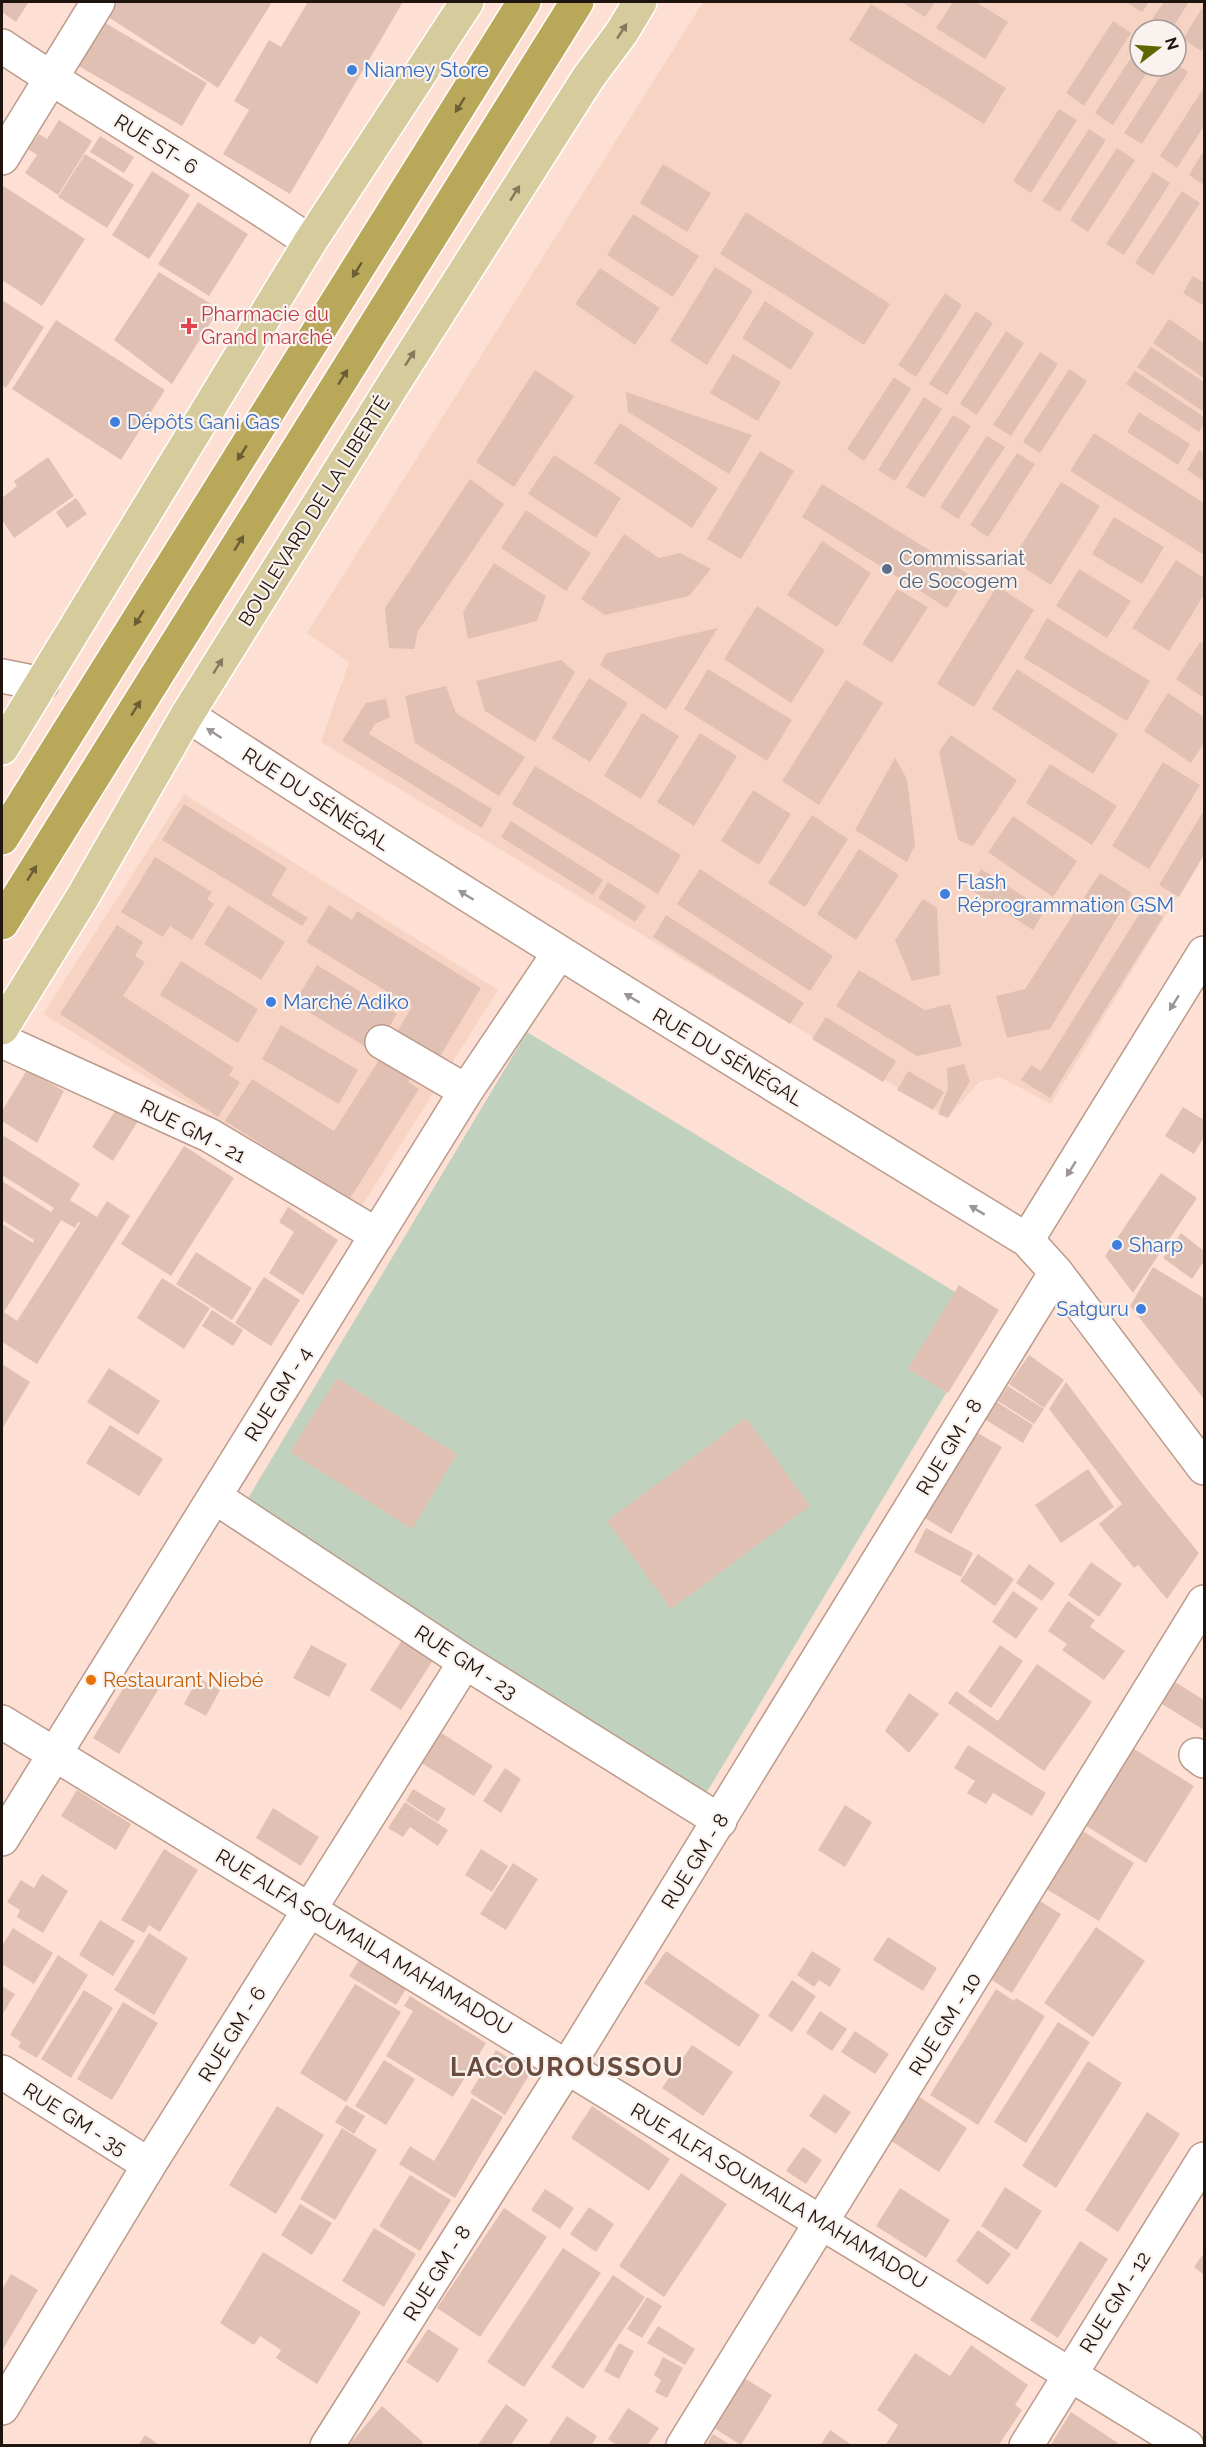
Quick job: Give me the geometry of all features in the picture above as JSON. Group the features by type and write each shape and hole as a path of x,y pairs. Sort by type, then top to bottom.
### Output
{"highway":[{"path":"2,838 524,2"},
{"path":"2,923 577,2"}],"main road":[{"path":"2,748 310,242 467,2"},
{"name":"BOULEVARD DE LA LIBERTÉ","path":"2,1028 82,898 187,715 396,380 588,78 622,32 640,2"}],"street":[{"path":"2,158 98,2"},
{"name":"RUE ST- 6","path":"2,46 270,214 310,242"},
{"path":"2,676 42,684"},
{"name":"RUE DU SÉNÉGAL","path":"187,715 369,834 559,953 1027,1240 1056,1272 1204,1468"},
{"name":"RUE GM - 4","path":"2,1839 466,1091 559,953"},
{"path":"1027,1240 1204,953"},
{"name":"RUE GM - 21","path":"2,1041 209,1135 377,1235"},
{"path":"382,1042 466,1091"},
{"name":"RUE GM - 8","path":"327,2445 720,1821 1056,1272"},
{"name":"RUE GM - 23","path":"215,1497 465,1662 720,1821"},
{"name":"RUE GM - 10","path":"683,2445 823,2223 1204,1602"},
{"name":"RUE GM - 6","path":"2,2408 149,2165 465,1662"},
{"name":"RUE ALFA SOUMAILA MAHAMADOU","path":"2,1722 1187,2445"},
{"name":"RUE GM - 35","path":"2,2072 149,2165"},
{"name":"RUE GM - 12","path":"1026,2445 1204,2160"}],"shaded area":[{"path":"703,2 1204,2 1204,853 1051,1104 1000,1077 979,1082 948,1118 321,742 349,662 307,633"},
{"name":"Marché Adiko","path":"184,794 498,990 360,1209 43,1014"}],"green space":[{"path":"527,1032 993,1315 707,1792 241,1510"}],"building":[{"path":"2,2 28,3 16,22 2,12"},
{"path":"114,2 266,2 271,4 218,88 105,15"},
{"path":"308,2 403,2 290,194 223,154 249,110 234,101 269,40 281,47"},
{"path":"901,2 935,2 925,17"},
{"path":"953,2 976,2 1008,22 985,59 936,28"},
{"path":"1126,2 1149,2 1142,12"},
{"path":"1164,2 1189,2 1179,18 1153,18"},
{"path":"871,4 1006,88 984,124 849,40"},
{"path":"1204,5 1204,45 1201,51 1188,42 1188,31"},
{"path":"102,21 207,83 182,126 77,65"},
{"path":"1113,21 1128,31 1128,38 1084,106 1066,93"},
{"path":"1128,62 1128,78 1143,78 1113,125 1095,113"},
{"path":"1159,78 1184,78 1142,144 1124,133"},
{"path":"1204,87 1204,126 1177,168 1160,156"},
{"path":"1059,109 1077,120 1031,193 1013,181"},
{"path":"59,120 92,141 58,195 25,173 37,155 28,149 39,134 47,139"},
{"path":"1089,129 1106,140 1060,212 1042,201"},
{"path":"100,136 134,157 124,173 90,152"},
{"path":"1117,148 1135,160 1088,232 1070,220"},
{"path":"1204,150 1204,185 1189,175"},
{"path":"85,154 134,185 107,228 58,197"},
{"path":"663,164 711,193 687,232 640,203"},
{"path":"152,171 190,195 149,259 112,235"},
{"path":"1153,172 1170,183 1124,255 1106,244"},
{"path":"2,185 85,239 42,306 2,280"},
{"path":"1182,191 1200,203 1153,275 1135,263"},
{"path":"198,202 248,234 209,296 158,264"},
{"path":"746,212 890,304 864,345 720,254"},
{"path":"633,214 699,256 673,297 607,255"},
{"path":"715,267 753,291 707,365 670,341"},
{"path":"600,268 660,308 635,345 575,304"},
{"path":"159,272 219,309 172,384 114,340"},
{"path":"1193,276 1204,283 1204,306 1183,293"},
{"path":"945,293 962,305 916,377 898,365"},
{"path":"2,300 44,327 6,388 2,385"},
{"path":"765,301 814,333 791,370 742,338"},
{"path":"976,311 993,323 947,395 929,384"},
{"path":"1169,319 1204,343 1204,378 1153,343"},
{"path":"56,320 165,390 121,460 12,389"},
{"path":"1006,331 1024,343 977,415 960,404"},
{"path":"1151,347 1204,382 1204,412 1137,367"},
{"path":"1040,352 1058,364 1011,436 993,425"},
{"path":"733,354 781,382 758,421 710,393"},
{"path":"1069,369 1087,381 1040,453 1023,442"},
{"path":"535,370 574,396 514,487 476,462"},
{"path":"1135,371 1204,417 1204,424 1199,432 1126,384"},
{"path":"894,377 911,389 864,461 847,449"},
{"path":"626,392 752,435 729,474 628,412"},
{"path":"924,397 942,409 895,481 878,470"},
{"path":"1139,412 1190,444 1178,465 1127,432"},
{"path":"953,415 971,426 924,498 906,487"},
{"path":"620,423 718,488 692,528 594,463"},
{"path":"1094,433 1204,503 1204,555 1070,471"},
{"path":"987,436 1005,447 958,519 940,507"},
{"path":"1199,450 1204,453 1204,481 1187,470"},
{"path":"760,451 794,471 741,559 707,539"},
{"path":"1017,453 1035,464 988,537 970,525"},
{"path":"554,455 621,498 596,538 528,494"},
{"path":"48,457 74,496 14,538 2,520 2,498 17,486 14,481"},
{"path":"470,479 504,504 418,631 414,649 389,648 385,608"},
{"path":"1061,482 1100,506 1051,585 1012,560"},
{"path":"822,484 968,574 947,608 802,517"},
{"path":"76,498 87,514 67,528 56,512"},
{"path":"526,510 591,553 566,591 501,548"},
{"path":"1114,517 1164,547 1142,584 1092,554"},
{"path":"624,534 659,558 680,553 711,569 689,596 605,615 581,599"},
{"path":"822,541 871,573 837,627 787,595"},
{"path":"1176,560 1204,578 1204,595 1169,651 1132,628"},
{"path":"494,563 546,596 537,621 468,639 463,612"},
{"path":"1079,569 1131,601 1107,638 1056,606"},
{"path":"997,586 1034,610 974,707 937,684"},
{"path":"897,589 928,607 892,663 862,644"},
{"path":"757,606 825,650 791,703 724,659"},
{"path":"1047,618 1150,681 1127,721 1024,658"},
{"path":"718,628 666,710 600,665 607,653"},
{"path":"1200,642 1204,644 1204,698 1176,679"},
{"path":"561,660 575,672 535,742 485,711 476,681"},
{"path":"708,669 792,720 767,761 684,709"},
{"path":"1017,669 1118,734 1093,774 992,709"},
{"path":"589,678 628,703 590,762 552,738"},
{"path":"846,680 883,703 819,805 782,781"},
{"path":"446,686 456,713 525,757 499,796 415,743 405,696"},
{"path":"1168,693 1204,717 1204,743 1191,763 1144,731"},
{"path":"386,699 390,717 375,724 369,734 492,809 482,828 342,741 366,703"},
{"path":"642,713 679,736 641,799 604,776"},
{"path":"700,733 737,756 694,826 657,802"},
{"path":"951,735 1017,780 973,846 958,840 939,752"},
{"path":"895,758 907,779 915,845 907,862 855,830"},
{"path":"1163,762 1200,785 1149,869 1112,846"},
{"path":"1050,764 1117,806 1092,845 1026,803"},
{"path":"535,766 681,855 658,894 512,804"},
{"path":"753,790 791,814 759,865 721,841"},
{"path":"184,804 287,868 271,895 308,918 302,926 162,840"},
{"path":"1204,810 1204,855 1179,897 1159,885"},
{"path":"812,815 848,839 805,907 768,883"},
{"path":"1013,816 1077,861 1053,897 988,852"},
{"path":"511,821 603,880 593,895 501,837"},
{"path":"859,849 899,875 856,940 817,914"},
{"path":"155,857 212,892 207,899 214,904 192,940 170,926 163,937 121,912"},
{"path":"700,869 833,956 810,991 677,904"},
{"path":"981,869 1045,910 1033,930 969,889"},
{"path":"1100,873 1132,893 1050,1029 1007,1038 996,996 1025,989"},
{"path":"608,882 646,906 635,922 598,898"},
{"path":"923,899 937,908 940,975 912,981 895,940"},
{"path":"228,905 285,942 261,980 204,944"},
{"path":"329,905 352,920 357,911 481,988 433,1068 391,1042 412,1007 306,942"},
{"path":"1145,905 1163,917 1050,1098 1021,1080 1031,1065 1041,1071"},
{"path":"666,915 804,1003 790,1024 653,937"},
{"path":"117,925 143,942 135,956 145,962 123,996 234,1068 229,1075 240,1082 218,1117 60,1014"},
{"path":"181,961 258,1009 238,1043 160,995"},
{"path":"317,965 397,1014 374,1052 294,1003"},
{"path":"859,970 925,1010 950,1004 962,1046 917,1056 836,1006"},
{"path":"826,1017 896,1061 883,1082 812,1039"},
{"path":"281,1025 358,1070 339,1104 262,1059"},
{"path":"386,1049 416,1069 408,1082 419,1089 349,1200 225,1121 252,1079 334,1131"},
{"path":"964,1064 970,1081 948,1118 938,1114 948,1088 947,1068"},
{"path":"27,1070 64,1091 37,1143 2,1121 2,1111"},
{"path":"908,1071 944,1092 933,1110 897,1090"},
{"path":"119,1105 140,1118 113,1161 92,1147"},
{"path":"1183,1107 1204,1120 1204,1137 1194,1154 1165,1136"},
{"path":"4,1136 80,1184 70,1200 97,1217 107,1201 130,1216 37,1364 2,1342 2,1224 33,1243 34,1240 2,1220 2,1181 51,1212 54,1208 2,1175","holes":["61,1220 75,1228 78,1222 80,1223 17,1321 4,1312"]},
{"path":"184,1146 234,1178 171,1276 121,1244"},
{"path":"1161,1173 1197,1198 1133,1293 1105,1256"},
{"path":"288,1207 338,1240 303,1295 269,1273 294,1232 279,1222"},
{"path":"1181,1233 1204,1251 1204,1261 1192,1279 1163,1258"},
{"path":"196,1252 252,1288 232,1320 176,1284"},
{"path":"1153,1267 1204,1298 1204,1399 1130,1306"},
{"path":"264,1277 300,1300 271,1346 235,1323"},
{"path":"162,1278 210,1308 184,1349 137,1318"},
{"path":"959,1285 999,1310 948,1393 908,1369"},
{"path":"212,1310 243,1330 233,1346 202,1326"},
{"path":"1029,1355 1064,1380 1044,1408 1009,1384"},
{"path":"2,1364 30,1382 2,1429"},
{"path":"109,1368 160,1401 138,1435 87,1402"},
{"path":"337,1378 457,1454 412,1529 290,1452"},
{"path":"1066,1382 1145,1487 1199,1553 1167,1599 1138,1565 1134,1568 1099,1524 1122,1504 1049,1409"},
{"path":"1008,1386 1044,1409 1034,1424 998,1401"},
{"path":"989,1397 1033,1425 1023,1443 978,1415"},
{"path":"746,1418 810,1506 671,1609 607,1521"},
{"path":"110,1425 163,1459 139,1496 86,1463"},
{"path":"976,1432 1002,1447 951,1534 925,1518"},
{"path":"1088,1469 1114,1507 1061,1543 1035,1505"},
{"path":"926,1528 973,1553 961,1577 914,1552"},
{"path":"978,1554 1014,1579 995,1606 960,1581"},
{"path":"1091,1562 1122,1584 1099,1617 1068,1595"},
{"path":"1029,1564 1055,1583 1042,1601 1016,1583"},
{"path":"1013,1591 1038,1608 1016,1639 992,1622"},
{"path":"1068,1601 1095,1620 1090,1627 1125,1651 1104,1680 1062,1650 1067,1644 1048,1631"},
{"path":"402,1640 433,1660 401,1710 370,1690"},
{"path":"311,1645 347,1664 329,1697 293,1678"},
{"path":"1000,1645 1023,1661 991,1708 968,1692"},
{"path":"1037,1664 1092,1702 1044,1771 948,1703 956,1691 998,1721"},
{"path":"132,1674 158,1690 119,1754 93,1738"},
{"path":"198,1678 220,1690 206,1716 184,1704"},
{"path":"1175,1682 1204,1700 1204,1730 1162,1704"},
{"path":"909,1693 939,1714 909,1753 885,1731"},
{"path":"440,1732 493,1766 474,1796 420,1762"},
{"path":"968,1745 1046,1793 1032,1816 993,1793 986,1804 967,1793 975,1781 954,1768"},
{"path":"1131,1747 1194,1786 1146,1863 1083,1824"},
{"path":"505,1768 521,1779 501,1813 483,1801"},
{"path":"413,1789 446,1809 438,1822 406,1801"},
{"path":"77,1790 131,1824 116,1850 61,1816"},
{"path":"405,1802 448,1830 438,1846 410,1827 403,1837 388,1828"},
{"path":"845,1805 872,1822 845,1867 818,1850"},
{"path":"273,1808 319,1837 301,1866 256,1838"},
{"path":"1078,1828 1134,1863 1099,1921 1043,1887"},
{"path":"164,1849 198,1870 160,1932 149,1925 144,1933 121,1920"},
{"path":"481,1849 508,1866 492,1892 465,1875"},
{"path":"513,1863 538,1879 506,1930 480,1914"},
{"path":"42,1874 68,1891 43,1933 17,1917 20,1910 7,1902 21,1880 34,1888"},
{"path":"1027,1893 1061,1914 1012,1993 978,1971"},
{"path":"100,1920 135,1941 113,1976 79,1955"},
{"path":"1096,1927 1145,1961 1093,2037 1044,2003"},
{"path":"13,1928 53,1953 34,1984 2,1964 2,1946"},
{"path":"149,1933 188,1958 154,2015 114,1990"},
{"path":"888,1937 937,1968 923,1991 873,1960"},
{"path":"666,1951 760,2015 739,2047 644,1983"},
{"path":"812,1951 841,1969 830,1987 819,1980 814,1987 797,1975"},
{"path":"58,1955 88,1975 37,2058 18,2047 21,2042 10,2035"},
{"path":"359,1960 406,1989 396,2005 349,1976"},
{"path":"792,1980 816,1996 792,2032 768,2016"},
{"path":"355,1984 401,2012 346,2102 300,2073"},
{"path":"2,1986 15,1994 2,2015"},
{"path":"996,1989 1014,2001 1016,1998 1045,2016 978,2125 930,2095"},
{"path":"84,1990 113,2008 71,2078 41,2059"},
{"path":"410,1996 486,2043 453,2097 386,2056 413,2011 404,2006"},
{"path":"123,2002 158,2023 112,2100 77,2079"},
{"path":"820,2011 847,2029 832,2051 806,2033"},
{"path":"1058,2022 1090,2042 1026,2143 994,2122"},
{"path":"855,2031 889,2054 875,2074 841,2052"},
{"path":"692,2045 733,2072 703,2116 662,2088"},
{"path":"496,2050 531,2072 505,2115 470,2093"},
{"path":"384,2060 415,2079 386,2125 355,2106"},
{"path":"1088,2061 1122,2083 1056,2188 1022,2166"},
{"path":"913,2093 967,2128 939,2172 885,2137"},
{"path":"824,2094 851,2112 836,2134 809,2116"},
{"path":"472,2098 503,2117 455,2198 399,2164 410,2146 434,2161"},
{"path":"346,2105 365,2116 354,2134 335,2122"},
{"path":"277,2106 324,2135 276,2214 229,2185"},
{"path":"592,2106 670,2159 649,2191 571,2138"},
{"path":"1147,2112 1180,2134 1118,2232 1085,2210"},
{"path":"342,2128 377,2150 335,2220 300,2199"},
{"path":"803,2147 822,2160 806,2184 786,2171"},
{"path":"681,2173 727,2204 664,2297 619,2266"},
{"path":"410,2175 451,2200 420,2251 379,2226"},
{"path":"1005,2187 1042,2211 1017,2250 981,2226"},
{"path":"900,2188 950,2220 926,2258 876,2226"},
{"path":"545,2189 574,2208 560,2229 531,2210"},
{"path":"300,2204 332,2223 312,2255 281,2235"},
{"path":"589,2207 614,2224 596,2252 570,2234"},
{"path":"504,2208 547,2237 480,2337 437,2308"},
{"path":"374,2228 416,2254 384,2307 342,2281"},
{"path":"978,2230 1011,2254 988,2285 956,2261"},
{"path":"1080,2241 1108,2259 1058,2338 1030,2320"},
{"path":"563,2248 601,2273 524,2387 487,2362"},
{"path":"263,2252 361,2312 317,2384 276,2358 281,2350 260,2336 254,2345 220,2323"},
{"path":"1204,2253 1204,2275 1194,2267"},
{"path":"11,2274 38,2290 2,2351 2,2290"},
{"path":"613,2275 645,2297 583,2389 551,2367"},
{"path":"647,2297 662,2306 642,2338 627,2329"},
{"path":"658,2326 695,2349 685,2365 647,2343"},
{"path":"428,2329 459,2349 438,2383 406,2362"},
{"path":"619,2343 634,2351 619,2379 604,2371"},
{"path":"971,2345 1028,2385 1015,2405 1022,2410 998,2446 885,2446 898,2425 877,2410 915,2353 950,2376"},
{"path":"663,2357 683,2368 667,2398 655,2392 661,2380 654,2375"},
{"path":"744,2378 772,2395 741,2445 714,2428"},
{"path":"506,2404 528,2420 510,2446 477,2446"},
{"path":"382,2406 423,2442 420,2446 348,2446"},
{"path":"628,2408 659,2428 647,2446 618,2446 608,2439"},
{"path":"1071,2412 1118,2443 1117,2446 1050,2446"},
{"path":"567,2416 597,2436 591,2446 554,2446 549,2443"},
{"path":"830,2430 853,2446 820,2446"},
{"path":"713,2434 732,2446 706,2446"},
{"path":"145,2435 161,2446 138,2446"}],"place":[{"name":"Niamey Store","path":"352,70"},
{"name":"Pharmacie du Grand marché","path":"189,326"},
{"name":"Dépôts Gani Gas","path":"115,422"},
{"name":"Commissariat de Socogem","path":"887,569"},
{"name":"Flash Réprogrammation GSM","path":"945,894"},
{"name":"Marché Adiko","path":"271,1002"},
{"name":"Sharp","path":"1117,1245"},
{"name":"Satguru","path":"1141,1309"},
{"name":"Restaurant Niebé","path":"91,1680"}],"district":[{"name":"LACOUROUSSOU","path":"567,2067"}]}
